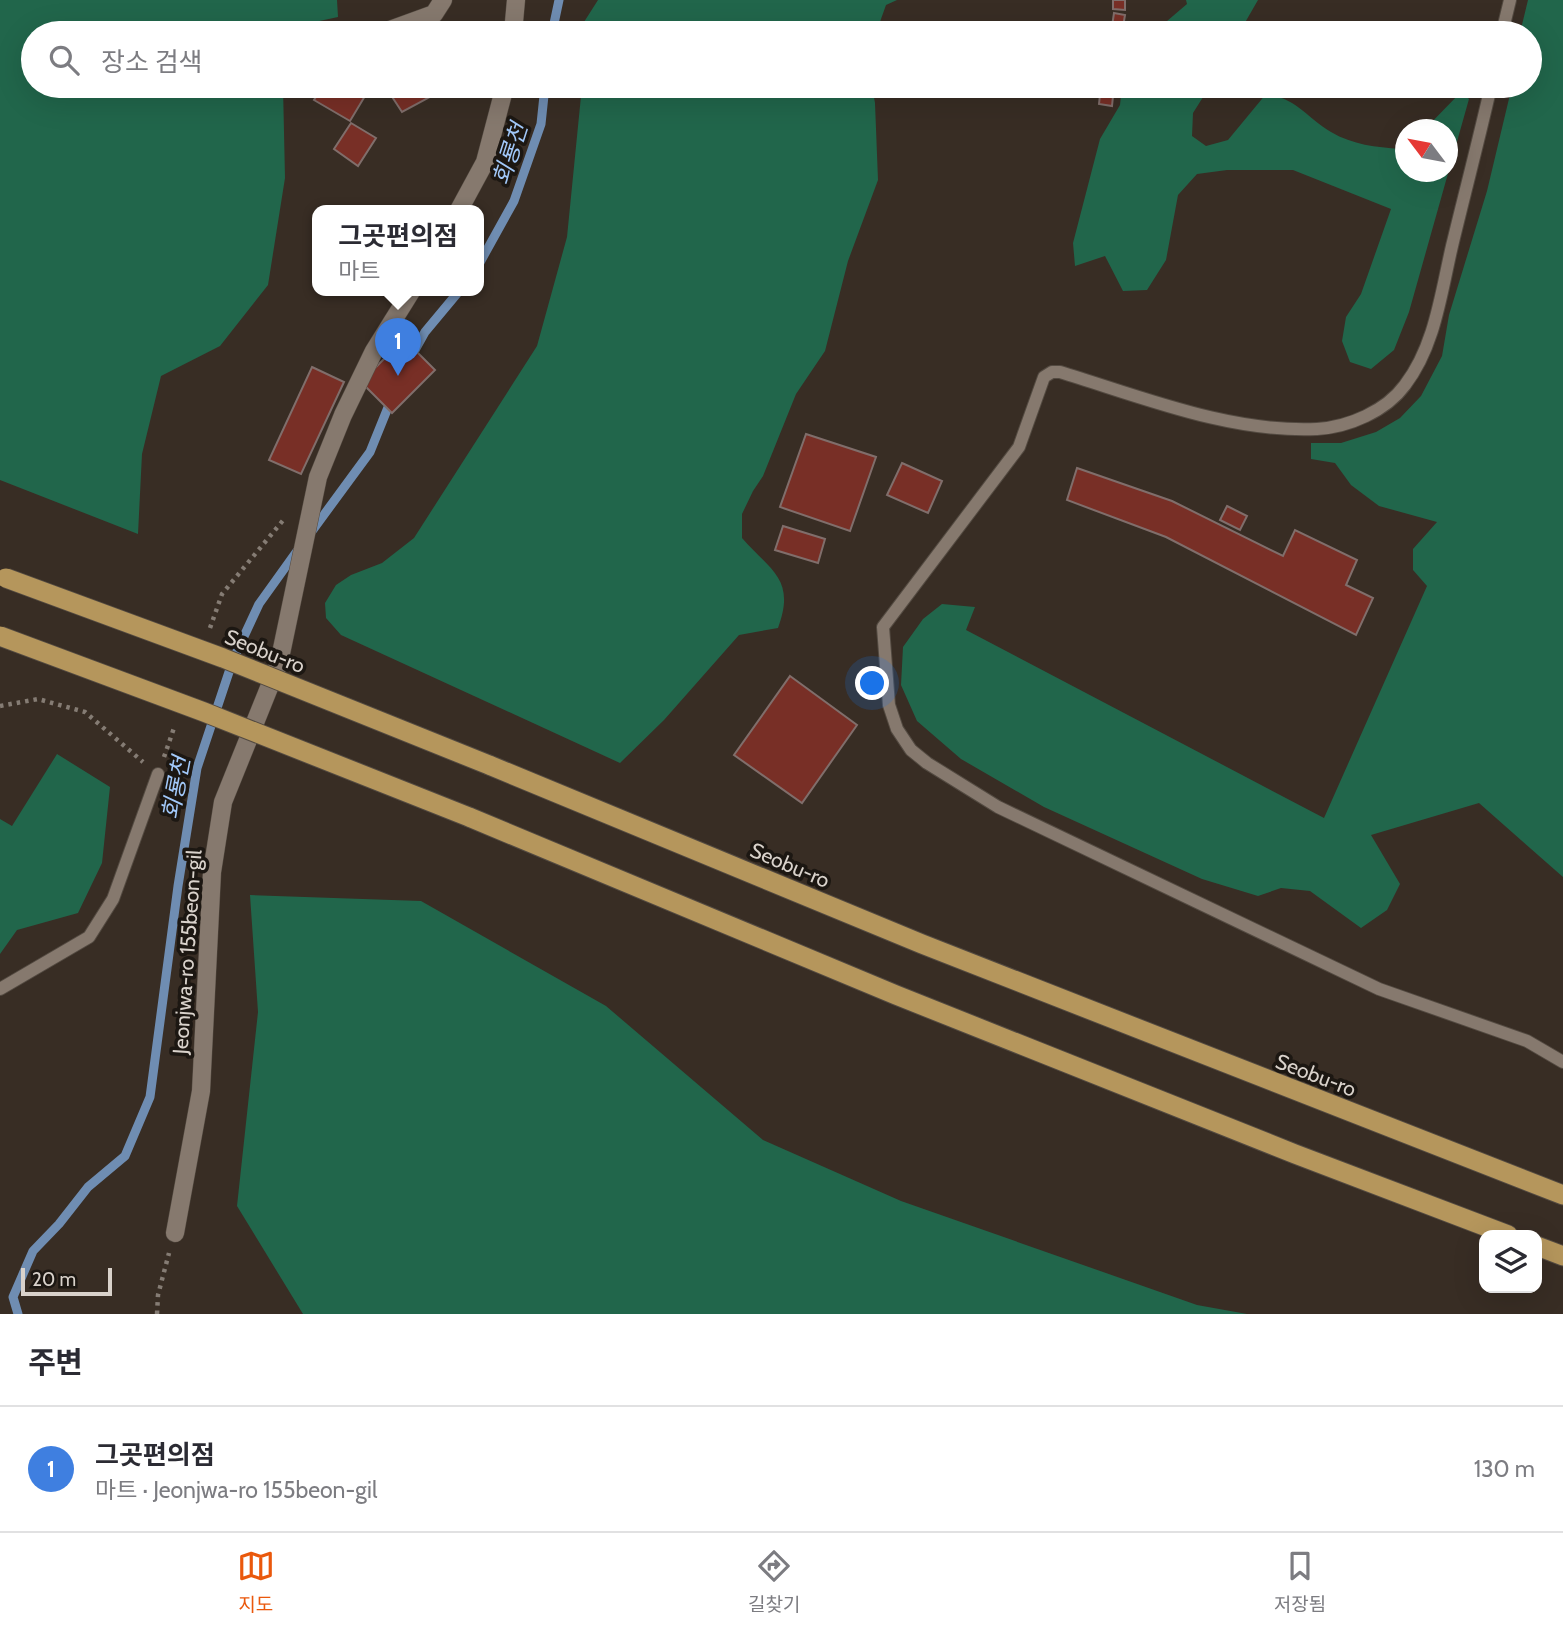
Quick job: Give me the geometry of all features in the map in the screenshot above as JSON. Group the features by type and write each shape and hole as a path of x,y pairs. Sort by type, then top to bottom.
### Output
{"highway":[{"name":"Seobu-ro","path":"3,577 223,658 922,944 1563,1195"},
{"path":"0,636 204,712 469,817 896,995 1295,1154 1495,1230"},
{"path":"1542,1248 1563,1256"}],"street":[{"path":"415,21 434,14 443,0"},
{"path":"514,21 516,0"},
{"path":"462,205 485,162 502,98"},
{"name":"Jeonjwa-ro 155beon-gil","path":"175,1233 201,1091 212,872 223,802 279,663 318,477 343,415 374,351 408,296"}],"lane":[{"path":"1505,21 1510,0"},
{"path":"1488,98 1428,347 1404,388 1373,412 1355,420 1321,429 1294,429 1209,417 1060,372 1052,372 1044,377 1038,389 1019,447 883,628 889,705 897,729 911,750 927,763 998,807 1379,989 1527,1041 1563,1062"},
{"path":"0,989 89,937 113,899 158,774"}],"path":[{"path":"158,1314 158,1295 175,1233"}],"green space":[{"path":"0,0 337,0 338,17 319,21 21,21 21,98 283,98 285,178 268,285 220,346 161,376 142,454 138,534 0,480"},
{"path":"598,0 897,0 886,5 880,21 585,21"},
{"path":"1186,0 1258,0 1246,21 1167,21 1187,4"},
{"path":"1528,0 1563,0 1563,877 1479,803 1371,835 1400,884 1387,910 1361,928 1310,891 1281,888 1258,896 1202,879 1044,807 961,759 917,721 901,685 903,647 923,619 942,604 975,607 966,630 1324,818 1427,586 1413,570 1413,549 1437,522 1379,506 1351,485 1335,463 1311,459 1311,443 1341,443 1376,432 1400,418 1421,396 1442,356 1449,315 1487,191 1509,98 1542,98 1542,21 1523,21"},
{"path":"581,98 874,98 878,180 848,261 825,351 796,394 763,476 742,514 742,538 771,568 782,587 783,611 778,628 739,635 664,720 620,763 341,635 326,618 325,603 336,585 351,575 382,563 414,538 537,346 567,237"},
{"path":"1121,98 1202,98 1193,113 1192,136 1206,146 1228,140 1263,98 1282,98 1294,104 1331,132 1348,140 1395,148 1395,182 1446,182 1409,312 1394,350 1371,369 1350,362 1342,341 1346,317 1361,294 1391,209 1293,170 1227,170 1197,174 1178,195 1166,260 1147,290 1123,291 1105,256 1075,266 1073,243 1100,139 1120,105"},
{"path":"1455,98 1469,99 1458,138 1458,119 1435,119"},
{"path":"57,754 110,787 102,863 78,913 17,930 0,954 0,819 12,826"},
{"path":"250,895 421,901 606,1006 763,1140 901,1201 1197,1305 1247,1314 303,1314 237,1206 258,1012"}],"building":[{"path":"1113,0 1125,0 1125,10 1113,9"},
{"path":"1114,13 1125,15 1124,21 1113,21"},
{"path":"315,98 364,98 350,121 314,100"},
{"path":"393,98 428,98 402,112"},
{"path":"1100,98 1113,98 1112,106 1099,104"},
{"path":"351,123 376,138 358,166 334,149"},
{"path":"404,339 435,370 392,413 361,382"},
{"path":"312,367 344,382 301,474 269,460"},
{"path":"806,434 876,457 850,531 780,507"},
{"path":"902,463 942,481 928,513 887,495"},
{"path":"1077,468 1172,501 1283,556 1295,530 1357,560 1346,585 1373,598 1356,635 1166,537 1067,500"},
{"path":"1227,506 1247,516 1240,530 1220,520"},
{"path":"783,526 825,539 818,563 775,550"},
{"path":"790,676 857,725 802,803 734,755"}],"waterway":[{"name":"회룡천","path":"555,21 559,0"},
{"name":"회룡천","path":"484,255 514,201 541,124 544,98"},
{"name":"회룡천","path":"410,359 425,332 455,296"},
{"name":"회룡천","path":"312,531 370,452 391,400"},
{"name":"회룡천","path":"18,1314 13,1297 33,1251 59,1224 88,1187 125,1156 150,1097 178,886 197,768 233,660 259,604 297,551"}],"place":[{"name":"그곳편의점","path":"398,376"}]}
